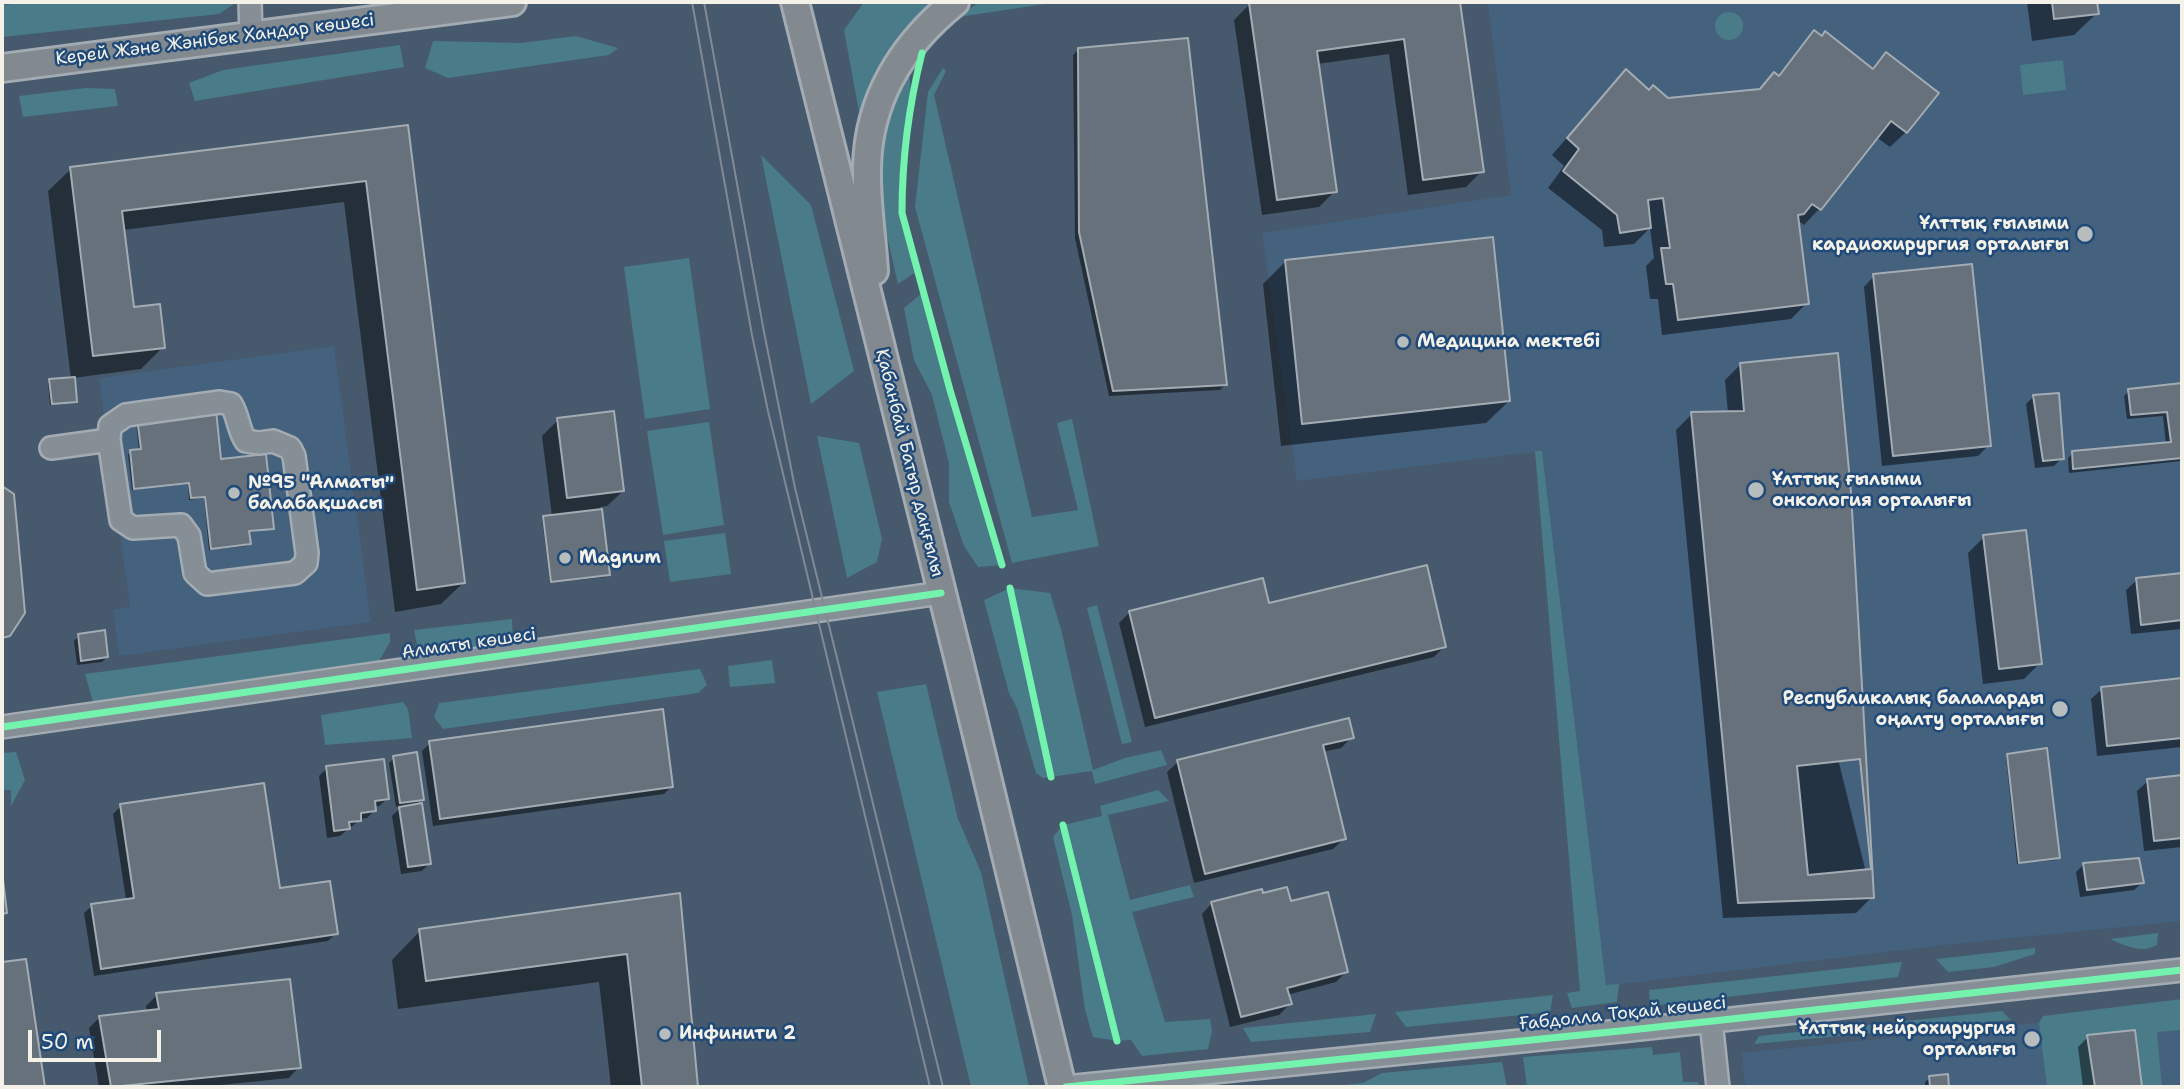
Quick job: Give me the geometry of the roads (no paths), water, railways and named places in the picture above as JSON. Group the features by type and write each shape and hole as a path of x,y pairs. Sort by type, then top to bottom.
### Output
{"main road":[{"name":"Керей Және Жәнібек Хандар көшесі","path":"2,68 512,2"},
{"name":"Қабанбай Батыр даңғылы","path":"795,2 1064,1087"},
{"path":"879,343 867,169 871,128 885,89 910,44 956,2"}],"street":[{"path":"250,2 251,36"},
{"path":"220,402 231,404 238,415 240,433 246,442 273,441 290,448 294,456 306,563 295,573 207,584 195,573 189,536 181,525 133,528 121,520 108,440 110,426 126,415 220,402"},
{"path":"51,448 108,440"},
{"name":"Алматы көшесі","path":"2,727 941,593"},
{"name":"Ғабдолла Тоқай көшесі","path":"1064,1087 2182,970"},
{"path":"1711,1021 1718,1087"}],"tram line":[{"path":"692,2 768,411 930,1087"},
{"path":"704,2 795,488 943,1087"}],"place":[{"name":"Ұлттық ғылыми кардиохирургия орталығы","path":"2085,234"},
{"name":"Медицина мектебі","path":"1403,342"},
{"name":"Ұлттық ғылыми онкология орталығы","path":"1756,490"},
{"name":"№95 \"Алматы\" балабақшасы","path":"234,493"},
{"name":"Magnum","path":"565,558"},
{"name":"Республикалық балаларды оңалту орталығы","path":"2060,709"},
{"name":"Инфинити 2","path":"665,1034"},
{"name":"Ұлттық нейрохирургия орталығы","path":"2032,1039"}]}
